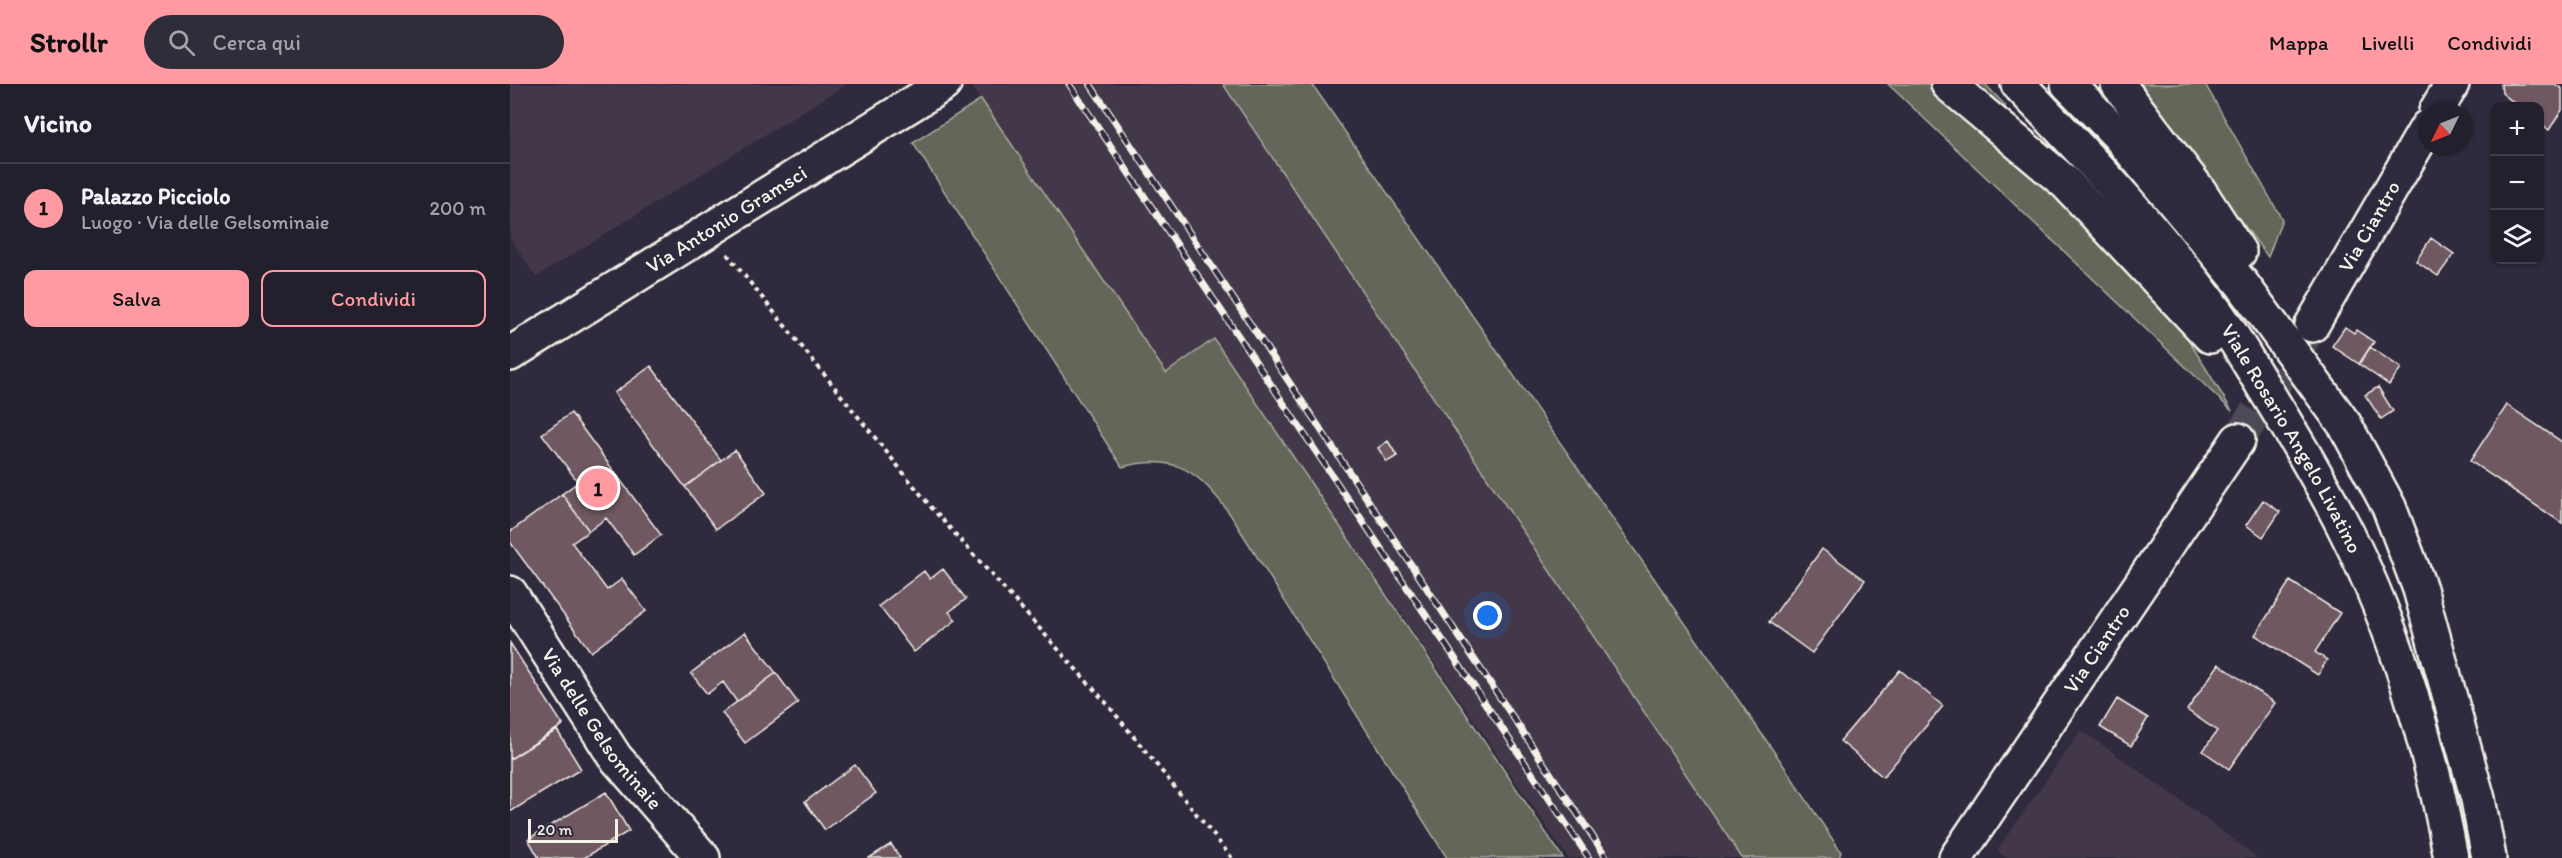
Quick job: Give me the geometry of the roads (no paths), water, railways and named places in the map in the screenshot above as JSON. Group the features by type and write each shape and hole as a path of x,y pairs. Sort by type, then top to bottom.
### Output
{"main road":[{"name":"Via Antonio Gramsci","path":"510,354 944,84"},
{"path":"1948,84 2066,183 2134,253 2200,324 2306,454"},
{"name":"Viale Rosario Angelo Livatino","path":"2018,84 2091,160 2148,225 2215,310 2306,454 2347,532 2378,602 2414,706 2441,805 2451,858"},
{"name":"Viale Rosario Angelo Livatino","path":"2068,84 2118,135 2242,284 2345,425 2389,507 2420,589 2478,799 2489,858"},
{"path":"2118,84 2200,192 2253,273 2345,425"},
{"path":"2441,102 2452,84"},
{"name":"Via Ciantro","path":"2312,325 2418,142"},
{"name":"Via Ciantro","path":"1956,858 2238,440"},
{"name":"Via delle Gelsominaie","path":"510,592 615,757 703,858"}],"tunnel":[{"path":"2238,440 2312,325"}],"railway":[{"path":"1069,84 1589,858"},
{"path":"1090,84 1607,858"}],"place":[{"name":"Palazzo Picciolo","path":"598,488"}]}
